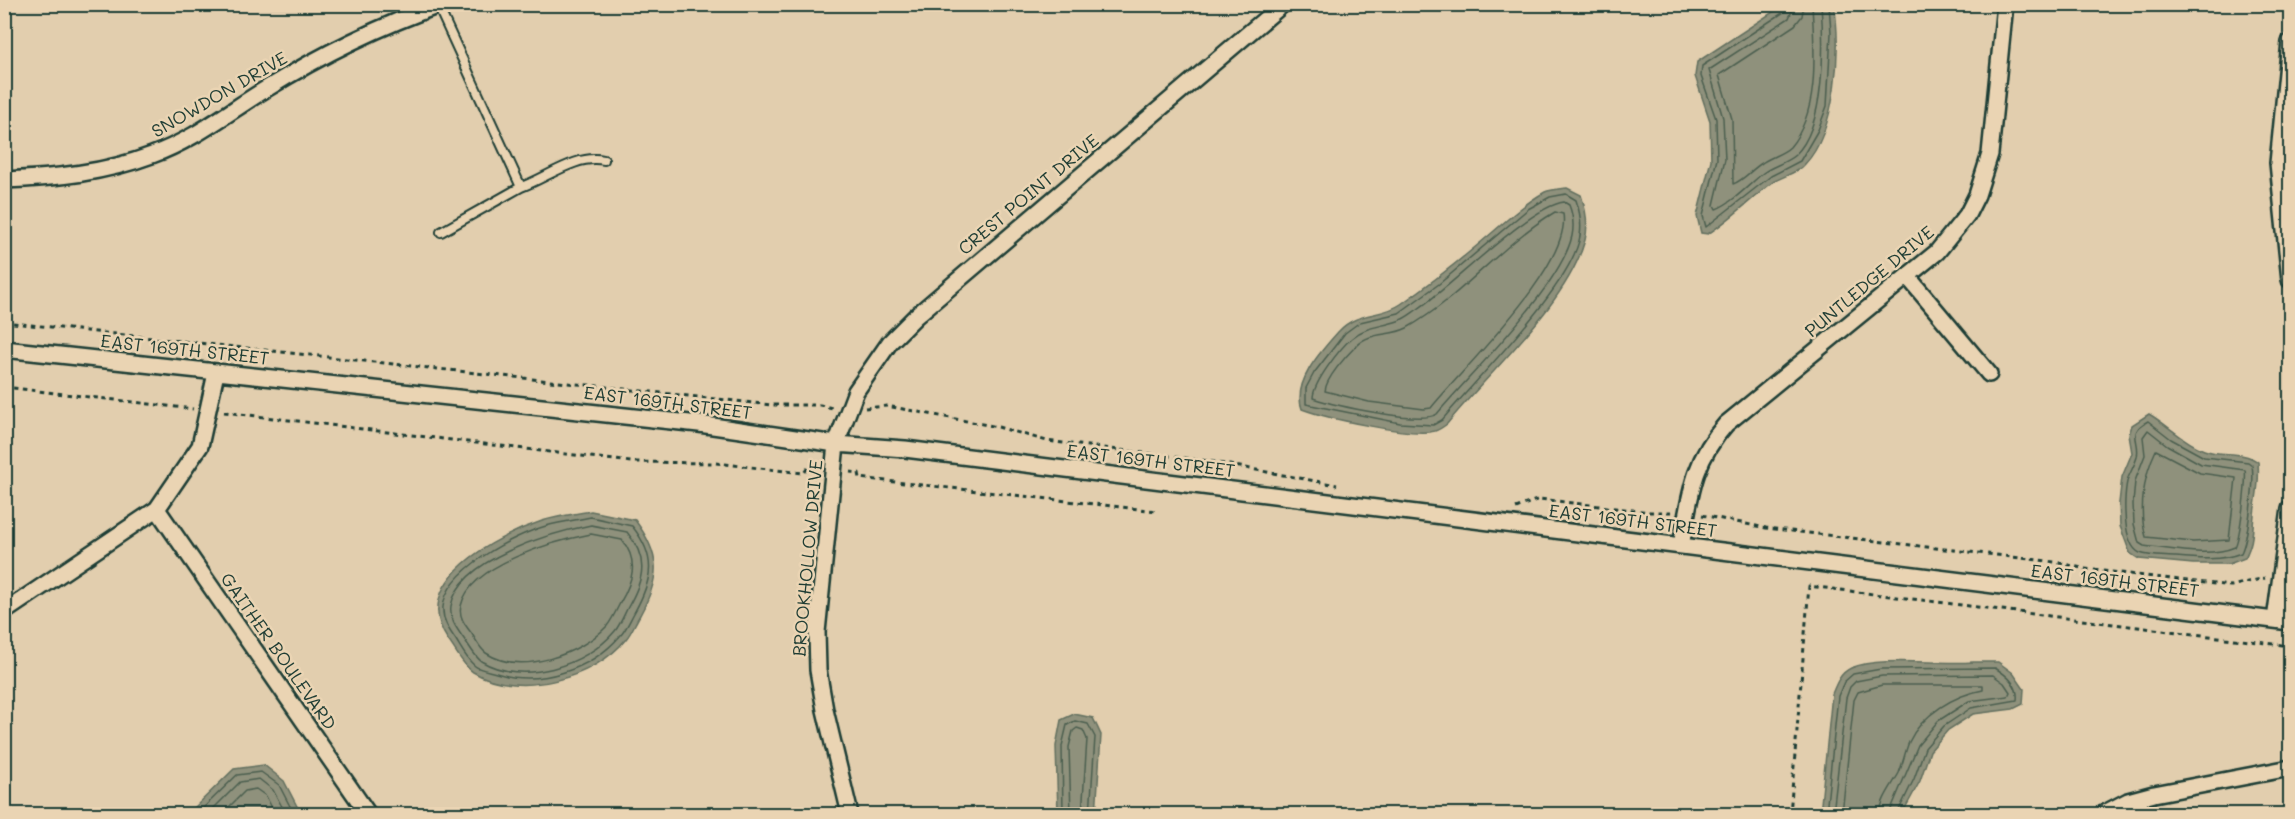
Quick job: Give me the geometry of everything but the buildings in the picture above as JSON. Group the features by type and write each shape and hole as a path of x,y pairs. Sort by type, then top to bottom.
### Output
{"street":[{"name":"CREST POINT DRIVE","path":"836,444 856,391 890,342 916,316 1283,4"},
{"name":"PUNTLEDGE DRIVE","path":"1681,546 1695,472 1702,455 1726,424 1908,277 1953,234 1967,215 1990,154 2005,4"},
{"name":"SNOWDON DRIVE","path":"4,180 40,179 101,171 152,155 192,136 264,90 319,59 376,30 440,5"},
{"path":"2290,42 2287,106 2278,163 2290,280"},
{"path":"1908,277 1989,374"},
{"name":"EAST 169TH STREET","path":"4,349 699,424 836,444 905,449 2283,621"},
{"path":"4,612 157,509 200,446 216,373"},
{"name":"BROOKHOLLOW DRIVE","path":"836,444 817,632 818,670 825,710 850,814"},
{"path":"2283,621 2280,582 2290,508"},
{"name":"GAITHER BOULEVARD","path":"157,509 368,814"},
{"path":"2103,814 2128,801 2154,794 2290,768"}],"lane":[{"path":"440,5 521,187"},
{"path":"441,232 521,187 575,163 592,157 604,160"}],"path":[{"path":"4,322 772,405 820,405 849,410 887,406 998,427 1047,441 1208,461 1342,486"},
{"path":"4,387 631,462 715,463 804,473 809,466 859,473 860,478 1157,511"},
{"path":"1514,509 1539,500 1650,512 1687,513 1766,528 2055,562 2097,570 2231,586 2261,577 2280,582"},
{"path":"1790,814 1809,586 2290,646"}],"water":[{"path":"1785,4 1834,5 1837,65 1830,111 1824,132 1815,150 1802,167 1773,182 1708,234 1701,233 1697,216 1711,160 1710,121 1695,76 1697,62"},
{"path":"1567,188 1581,195 1586,218 1585,240 1576,264 1545,312 1447,424 1435,431 1407,431 1348,421 1302,409 1301,388 1310,367 1346,325 1353,320 1401,304 1452,266 1533,199 1547,191"},
{"path":"2149,414 2189,443 2204,450 2245,456 2258,462 2252,536 2245,558 2229,564 2193,564 2139,559 2130,553 2120,526 2119,503 2122,477 2132,453 2129,435 2132,425"},
{"path":"591,511 635,520 654,555 655,577 652,589 628,636 612,653 595,665 555,681 512,684 491,680 469,669 448,640 439,619 439,599 448,580 463,564 482,550 523,528 560,516"},
{"path":"1878,662 1998,662 2013,673 2024,689 2023,704 2013,709 1973,714 1948,730 1930,751 1920,781 1902,814 1820,814 1832,694 1844,673 1863,664"},
{"path":"1074,714 1093,718 1101,735 1096,814 1058,814 1056,746 1061,720"},
{"path":"264,765 284,781 301,814 188,814 234,769"}]}
